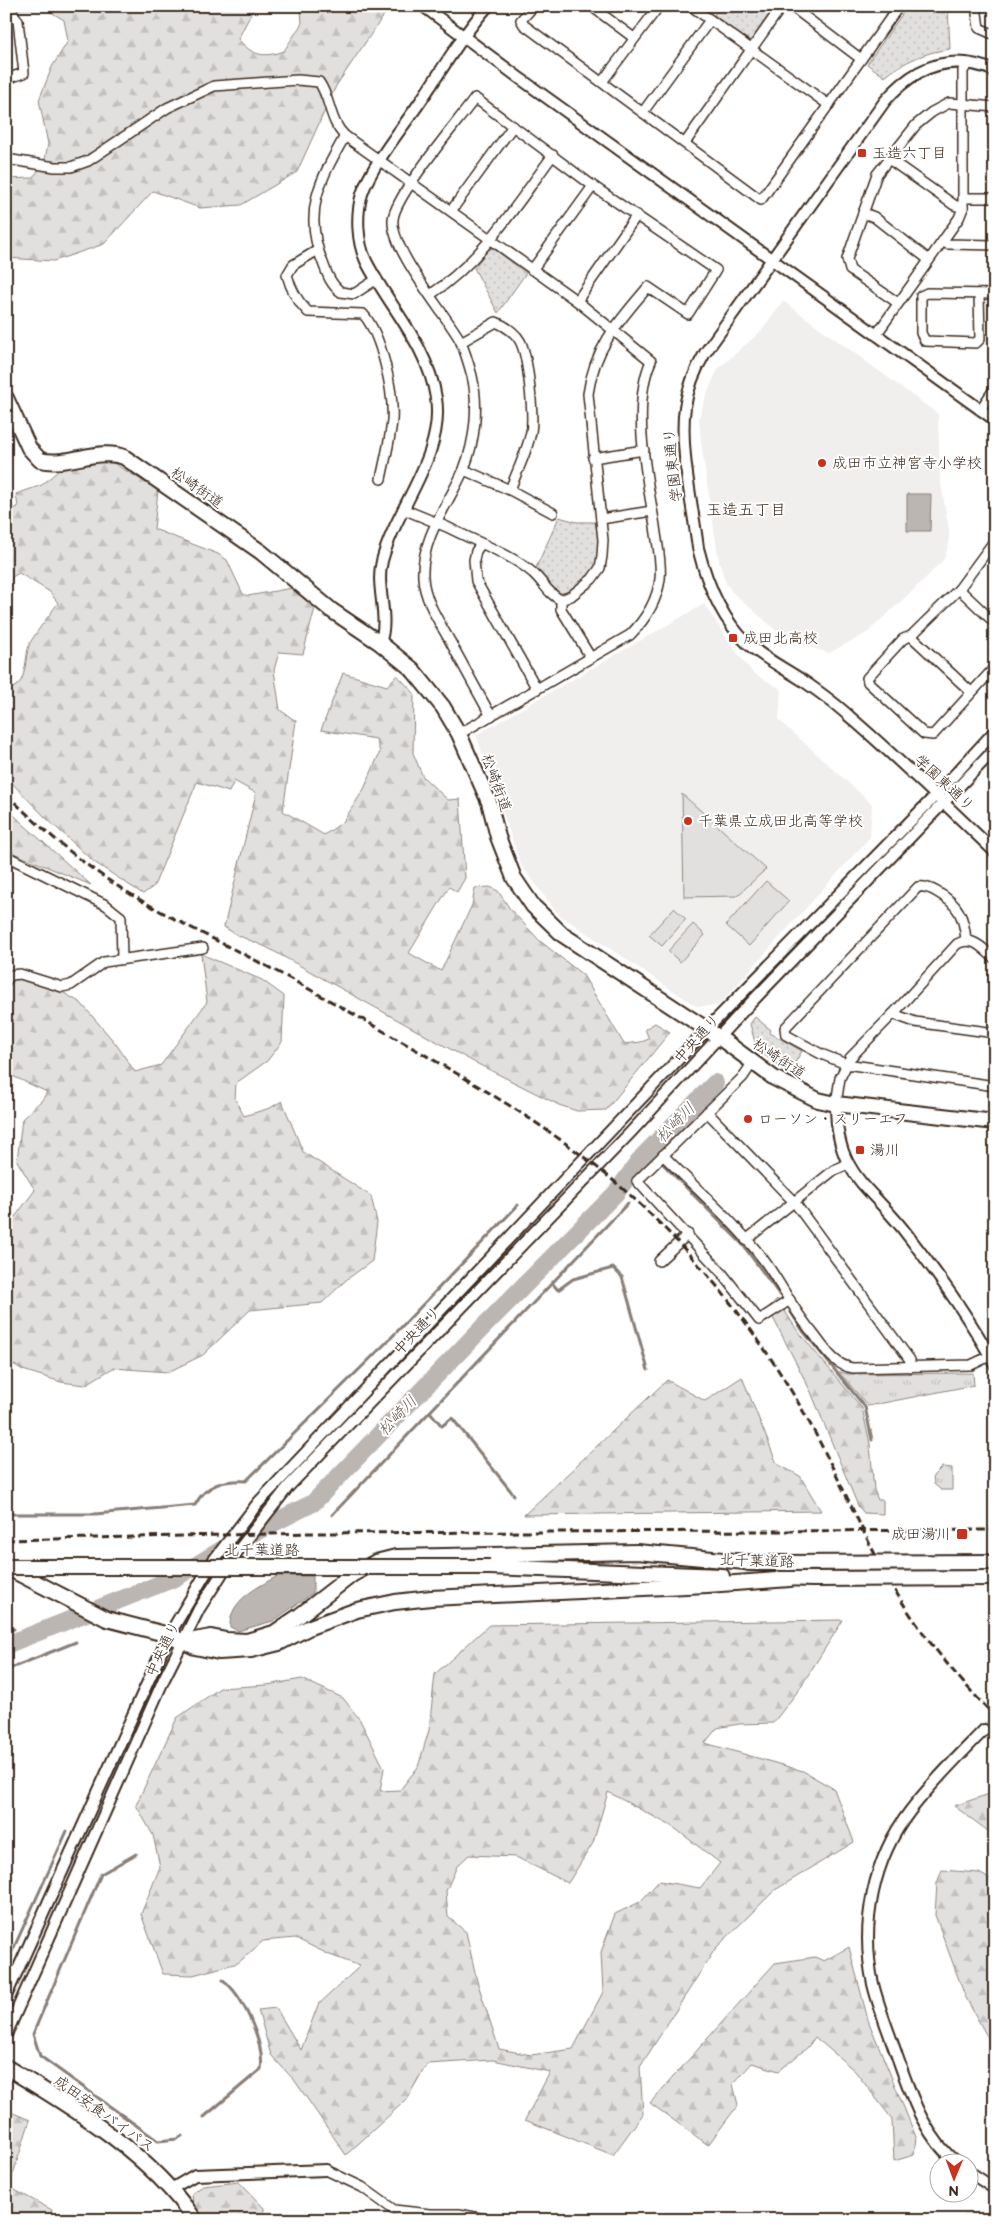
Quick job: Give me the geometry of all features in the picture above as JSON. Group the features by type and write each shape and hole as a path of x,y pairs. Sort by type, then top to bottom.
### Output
{"main road":[{"name":"松崎街道","path":"6,398 29,448 40,460 54,462 107,454 124,458 261,552 331,610 380,643 412,669 443,707 459,734 489,802 498,837 509,867 533,906 563,935 720,1038 789,1087 818,1100 836,1104 995,1122"},
{"path":"183,1642 211,1638 247,1641 274,1633 353,1574 376,1562 396,1556 492,1561 637,1552 756,1563"},
{"name":"北千葉道路","path":"6,1567 492,1561 517,1568 790,1579 995,1578"},
{"name":"北千葉道路","path":"517,1568 569,1564 995,1562"},
{"path":"6,1567 107,1619 169,1635 195,1647 219,1652 251,1650 279,1644 310,1628 357,1610 395,1602 495,1594 707,1585 790,1579"},
{"name":"成田安食バイパス","path":"6,2066 76,2110 117,2140 171,2189 195,2220"}],"street":[{"path":"6,79 24,73 18,21 9,6"},
{"path":"424,6 995,420"},
{"path":"380,643 384,628 380,569 403,509 431,446 436,430 436,400 431,373 412,335 366,260 360,239 358,215 362,194 380,160 488,6"},
{"path":"534,6 521,20 524,25 761,200 861,59 894,8"},
{"path":"591,6 634,38"},
{"path":"602,82 659,6"},
{"path":"691,6 828,105"},
{"path":"685,143 782,6"},
{"path":"791,6 861,59"},
{"path":"976,6 979,28 995,35"},
{"path":"643,112 710,20"},
{"name":"学園東通り","path":"995,71 970,63 947,62 932,66 908,78 897,87 885,101 705,353 693,374 688,390 683,426 684,444 702,562 716,602 734,628 748,644 768,660 802,680 849,716 995,852"},
{"path":"876,335 959,218 963,208 965,198 963,70 970,63"},
{"path":"6,159 55,167 71,167 88,161 167,108 214,86 298,80 319,82 325,90 337,129 345,136 577,301 651,360 645,373 642,398 644,450 661,566 657,594 646,619 630,635 459,734"},
{"path":"490,716 426,593 423,578 425,550 436,523 464,470 474,431 475,398 472,377 461,342 399,246 393,222 396,208 412,182 475,98 593,186 716,270 688,314 648,287 612,330 591,372 588,394 593,458 603,540 600,568 583,587 561,600"},
{"path":"898,303 850,270 847,259 877,174 926,116 949,104 964,103 995,107"},
{"path":"451,211 513,126"},
{"path":"345,136 323,174 317,191 314,229 318,250 328,278 340,292 354,294 377,279"},
{"path":"430,295 464,270 490,240 553,155"},
{"path":"889,159 954,205 963,208"},
{"path":"532,270 593,186"},
{"path":"965,198 995,198"},
{"path":"863,213 874,216 929,260"},
{"path":"577,301 637,215"},
{"path":"943,241 947,244 995,245"},
{"path":"318,250 293,265 287,275 290,286 298,302 308,312 363,314 372,324 380,343 389,386 392,420 381,479"},
{"path":"910,286 921,296 921,334 925,341 976,343 980,340 979,294"},
{"path":"921,296 928,293 995,294"},
{"path":"461,342 496,322 511,331 521,343 531,398 531,433 510,490"},
{"path":"980,410 995,388"},
{"path":"593,458 644,450"},
{"path":"464,470 510,490 553,513"},
{"path":"403,509 481,544 528,570 554,596 561,600"},
{"path":"601,519 652,511"},
{"path":"995,540 959,589 911,636 903,639 867,678 868,682 928,736 933,734 995,667"},
{"path":"481,544 476,551 474,560 476,581 537,689"},
{"path":"959,589 995,623"},
{"path":"561,600 561,609 591,658"},
{"path":"911,636 971,692"},
{"name":"中央通り","path":"6,2035 164,1679 199,1609 230,1561 288,1487 720,1038 939,798 995,731"},
{"name":"中央通り","path":"6,1996 169,1635 213,1561 258,1503 706,1030 939,798 995,749"},
{"path":"6,856 106,905 121,917 122,958"},
{"path":"966,940 965,928 957,907 952,900 928,887 918,887 785,1028 786,1035 806,1047 846,1064 995,1086"},
{"path":"663,1155 746,1240 777,1278 812,1332 837,1362 845,1367 971,1365 992,1360 908,1235 856,1178 848,1164 838,1138 836,1104 840,1078 846,1064 956,944 966,940 975,942 995,959"},
{"path":"6,981 11,975 20,974 54,986 72,985 104,962 203,948"},
{"path":"893,1014 915,1022 995,1032"},
{"path":"754,1062 743,1077 638,1181 722,1273 759,1320 790,1300"},
{"path":"707,1112 795,1203 910,1360 910,1367"},
{"path":"746,1240 795,1203 834,1170 848,1164"},
{"path":"659,1261 688,1234"},
{"path":"947,2154 930,2134 911,2094 873,1984 868,1941 868,1921 877,1876 886,1850 897,1830 926,1791 984,1730"},
{"path":"171,2189 195,2175 326,2170 362,2187 394,2210 430,2214 459,2214 490,2220"},
{"path":"978,2178 995,2189"}],"shaded area":[{"name":"成田市立神宮寺小学校","path":"783,301 938,414 940,478 949,530 949,544 944,559 867,633 829,653 803,645 778,632 732,592 726,583 719,562 701,443 699,418 705,398 718,369 761,331"},
{"path":"907,494 931,494 930,531 907,531"},
{"name":"千葉県立成田北高等学校","path":"704,604 734,649 753,673 781,689 779,720 872,804 870,837 718,1006 696,1006 558,914 521,865 476,735"},
{"path":"277,1576 313,1576 313,1593 273,1621 238,1631 230,1627 234,1609 239,1602 253,1590"},
{"path":"995,2211 995,2220 959,2220 966,2212"}],"green space":[{"path":"6,6 255,6 238,39 249,49 264,55 284,51 302,23 301,11 295,6 390,6 336,86 297,172 241,205 200,208 153,191 104,244 54,261 6,258 6,179 32,178 44,164 48,144 39,100 52,67 68,41 64,20 46,9 6,9"},
{"path":"720,6 777,6 752,40 746,40 714,15"},
{"path":"908,6 948,6 950,49 932,52 916,58 900,66 885,77 867,64"},
{"path":"493,248 526,273 498,313 474,268 488,250"},
{"path":"110,461 158,490 154,529 218,554 227,560 243,594 248,596 292,588 315,608 303,654 279,652 274,670 280,710 296,721 283,811 324,835 343,822 364,789 380,752 376,739 321,730 343,673 387,686 397,675 414,693 413,753 423,777 448,800 460,799 465,878 457,892 449,887 409,953 441,971 472,905 475,888 490,887 498,891 510,909 540,941 583,975 624,1044 649,1039 645,1029 655,1023 670,1032 606,1110 577,1111 559,1105 470,1060 266,947 237,935 224,927 256,793 234,781 229,792 197,782 154,886 143,894 94,862 45,817 6,777 6,688 19,684 31,641 58,603 50,592 19,573 12,577 6,592 6,511 18,507 16,494 42,485 60,469 69,465"},
{"path":"559,517 577,522 595,522 598,540 597,558 591,574 578,587 560,595 535,570"},
{"path":"682,794 766,869 737,896 684,897"},
{"path":"6,807 23,824 91,885 6,850"},
{"path":"766,881 789,901 749,946 726,925"},
{"path":"674,908 686,919 662,946 649,935"},
{"path":"693,924 705,935 680,962 668,951"},
{"path":"201,954 262,980 284,996 282,1042 267,1061 236,1083 235,1099 244,1116 270,1108 282,1101 303,1152 371,1196 377,1222 372,1261 346,1280 322,1303 250,1310 203,1355 168,1372 113,1368 85,1385 61,1382 23,1370 6,1360 6,1221 12,1221 35,1190 17,1161 22,1119 42,1100 47,1092 6,1073 6,973 25,970 81,1003 116,1044 135,1072 161,1065 207,1002"},
{"path":"755,1017 771,1030 770,1033 802,1051 789,1072 757,1050 750,1024"},
{"path":"777,1299 797,1330 862,1408 870,1444 874,1490 878,1500 883,1500 883,1514 864,1513 858,1506 811,1392 768,1308"},
{"path":"839,1372 848,1374 973,1373 974,1385 868,1406"},
{"path":"742,1377 777,1464 800,1476 821,1511 524,1515 667,1380 705,1401"},
{"path":"942,1467 952,1468 952,1490 941,1490 934,1484 933,1476"},
{"path":"843,1620 798,1691 773,1723 739,1724 717,1728 705,1743 803,1771 834,1789 854,1842 775,1890 715,1949 640,2067 643,2114 613,2155 525,2120 550,2072 493,2060 427,2064 406,2100 346,2155 295,2081 271,2055 258,2010 276,2008 301,2050 318,2005 360,1966 330,1955 295,1938 263,1941 238,1963 193,1975 163,1974 141,1914 160,1867 153,1835 136,1805 177,1718 220,1688 267,1685 302,1679 343,1698 360,1720 384,1768 380,1791 400,1790 418,1767 429,1730 435,1674 489,1625","holes":["608,1792 673,1827 720,1863 700,1888 659,1881 640,1902 615,1914 601,1952 603,1992 573,2049 531,2055 499,2049 477,1981 466,1932 448,1917 446,1891 457,1866 469,1855 516,1857 568,1883 593,1843"]},
{"path":"995,1792 995,1836 954,1806"},
{"path":"942,1870 979,1873 995,1882 995,2051 965,1996 935,1915 937,1883"},
{"path":"849,1947 868,2020 916,2137 914,2155 894,2161 892,2119 855,2071 815,2037 808,2047 779,2071 752,2063 733,2084 738,2105 708,2145 650,2103 775,1963 815,1957 824,1961"},
{"path":"6,2110 30,2120 9,2187 52,2210 52,2220 6,2220"},
{"path":"239,2182 264,2208 264,2220 204,2220 193,2205 192,2193 203,2186"}],"waterway":[{"name":"松崎川","path":"6,1645 175,1578 228,1546 313,1503 616,1193 643,1156 715,1083"},
{"path":"663,1164 743,1245 779,1294"},
{"path":"332,1515 628,1203"},
{"path":"6,1514 95,1514 195,1505 205,1492 216,1485 230,1481 246,1481 387,1342 518,1205"},
{"path":"552,1283 558,1290 573,1279 613,1268 622,1277 648,1370"},
{"path":"790,1311 803,1331 865,1407 872,1440"},
{"path":"430,1412 442,1426 452,1418 514,1495"},
{"path":"6,1631 14,1629"},
{"path":"6,1670 76,1642"},
{"path":"6,1965 67,1831"},
{"path":"136,1854 101,1874 33,2034 40,2056 158,2141 177,2139 182,2136"},
{"path":"204,2117 261,2069 260,2047 251,2021 238,1997 223,1980"}],"tunnel":[{"path":"984,1730 995,1719"}],"railway":[{"path":"6,794 60,843 119,887 175,919 309,989 474,1083 554,1135 630,1195 680,1244 703,1270 725,1296 766,1352 814,1431 874,1553 896,1593 921,1630 949,1666 995,1716"},
{"path":"6,1540 311,1533 995,1530"}],"place":[{"name":"玉造六丁目","path":"862,153"},
{"name":"成田市立神宮寺小学校","path":"822,463"},
{"name":"成田北高校","path":"733,638"},
{"name":"千葉県立成田北高等学校","path":"688,821"},
{"name":"ローソン・スリーエフ","path":"748,1119"},
{"name":"湯川","path":"860,1150"},
{"name":"成田湯川","path":"962,1534"}],"district":[{"name":"玉造五丁目","path":"746,510"}]}
